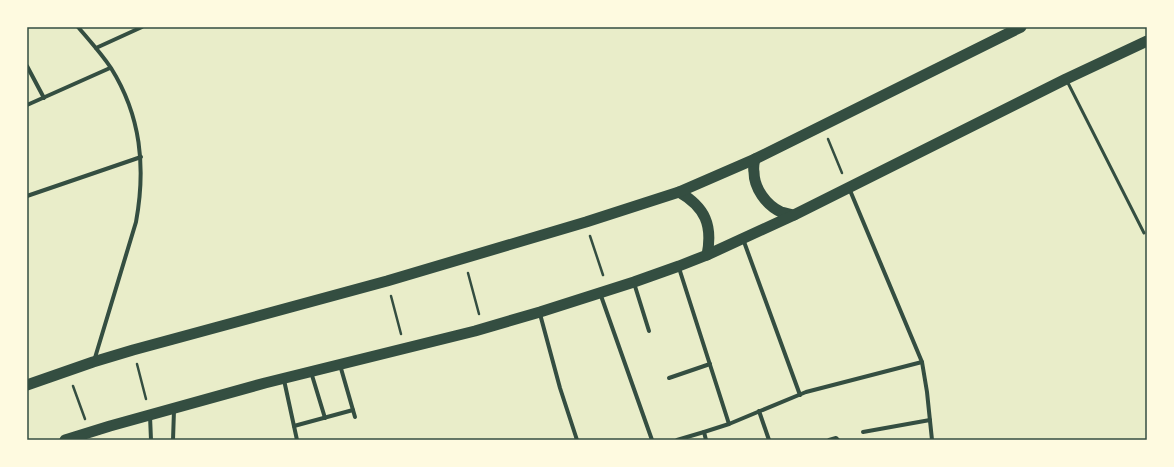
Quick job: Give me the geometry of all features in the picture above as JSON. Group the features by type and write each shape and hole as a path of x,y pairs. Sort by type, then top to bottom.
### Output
{"highway":[{"path":"27,385 133,350 464,258 586,222 679,192 755,159 1020,27"},
{"path":"65,440 283,378 406,349 540,312 679,266 707,255 794,215 1066,79 1147,41"},
{"path":"755,159 754,172 756,184 761,196 770,205 781,212 794,215"},
{"path":"679,192 690,198 699,207 705,218 709,230 707,255"}],"street":[{"path":"78,27 96,48 122,89 131,110 141,157 140,201 136,222 93,362"},
{"path":"96,48 142,27"},
{"path":"27,66 44,98"},
{"path":"27,105 110,68"},
{"path":"27,196 141,157"},
{"path":"849,188 922,362 932,440"},
{"path":"742,238 800,395"},
{"path":"679,266 729,424"},
{"path":"634,282 649,331"},
{"path":"604,292 652,440"},
{"path":"540,312 560,388 577,440"},
{"path":"676,440 729,424 812,390 922,362"},
{"path":"669,378 710,364"},
{"path":"340,365 355,417"},
{"path":"311,372 325,418"},
{"path":"283,378 297,440"},
{"path":"173,440 174,409"},
{"path":"294,426 353,410"},
{"path":"759,411 769,440"},
{"path":"150,415 151,440"},
{"path":"863,432 930,420"},
{"path":"704,432 706,440"},
{"path":"829,440 836,438 838,440"}],"lane":[{"path":"1066,79 1144,233"}],"path":[{"path":"823,125 849,188"},
{"path":"586,222 604,292"},
{"path":"464,258 483,328"},
{"path":"387,280 406,349"},
{"path":"133,350 150,415"},
{"path":"68,371 90,432"}]}
